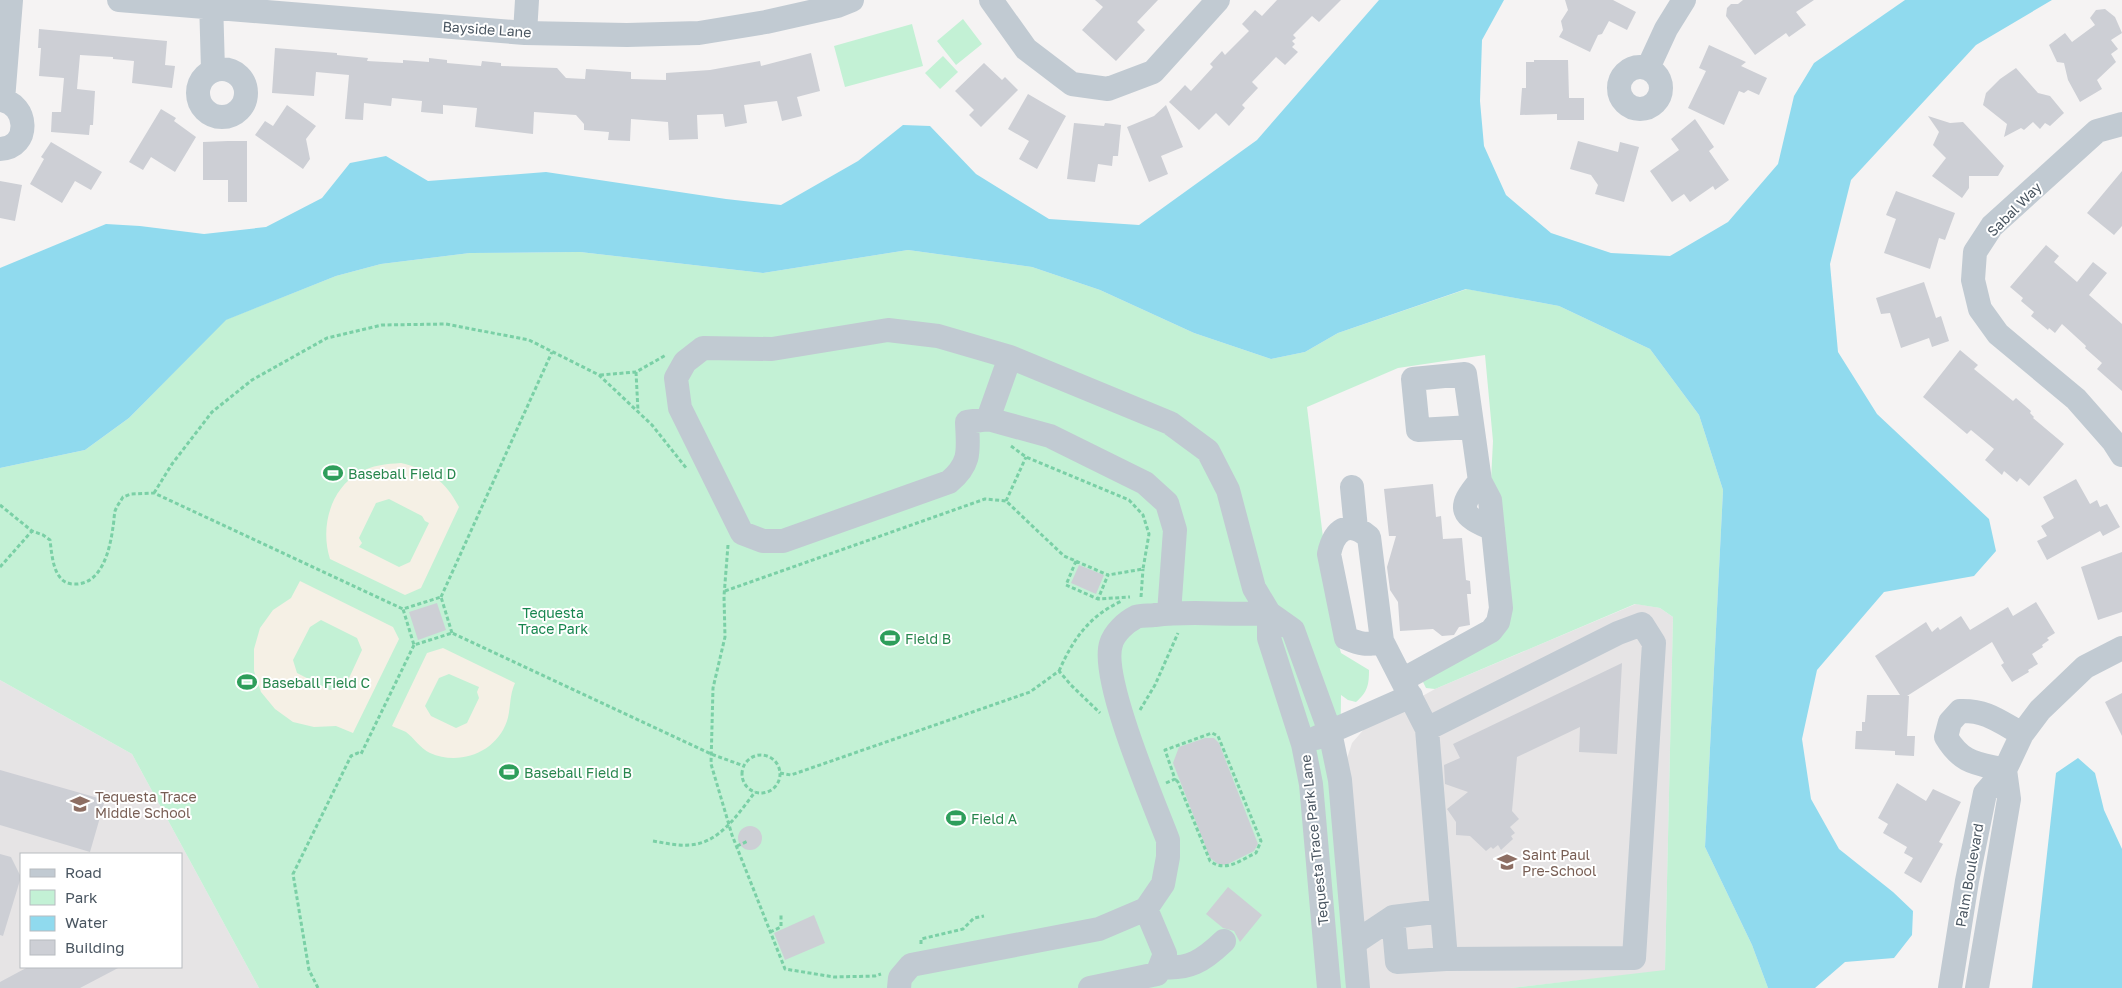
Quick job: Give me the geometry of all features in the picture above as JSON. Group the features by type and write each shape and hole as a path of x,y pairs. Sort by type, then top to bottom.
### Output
{"street":[{"path":"0,148 13,144 20,138 23,128 23,119 19,110 12,103 1,100 11,0"},
{"name":"Bayside Lane","path":"119,0 211,3 525,33 627,35 699,33 766,22 837,6 852,0"},
{"path":"525,33 527,0"},
{"path":"991,0 1026,49 1072,84 1108,88 1153,72 1218,0"},
{"path":"1648,68 1666,29 1684,0"},
{"path":"211,3 214,70"},
{"name":"Sabal Way","path":"2122,124 2098,131 1992,226 1975,252 1973,280 1980,308 1998,334 2076,399 2113,440 2122,455"},
{"path":"1175,620 1176,530 1167,503 1145,483 1050,436 988,419 967,422 968,458 964,467 949,482 782,542 763,541 742,533 680,408 676,378 684,362 703,348 772,349 888,330 938,336 1010,357 1170,423 1208,451 1228,490 1254,588 1269,613 1293,630 1330,732 1340,780 1358,988"},
{"path":"988,419 1010,357"},
{"path":"1303,744 1330,732 1406,688 1491,631 1498,622 1501,608 1494,529 1475,522 1468,516 1464,503 1480,481 1472,427"},
{"path":"1352,487 1356,529"},
{"path":"1382,641 1362,645 1346,638 1329,554 1331,543 1339,532 1349,528 1360,529 1369,537 1382,641 1427,729 1446,959"},
{"path":"892,981 900,978 911,965 1099,930 1146,908 1163,884 1168,857 1168,840 1125,726 1110,669 1111,644 1121,628 1137,617 1175,620 1269,613"},
{"name":"Tequesta Trace Park Lane","path":"1269,613 1270,638 1303,744 1311,784 1329,988"},
{"path":"1393,916 1397,962 1446,959 1634,958 1654,642 1642,624 1618,633 1427,729"},
{"name":"Palm Boulevard","path":"1950,988 1967,881 1985,793 2005,770 2022,734 2040,710 2086,666 2122,648"},
{"path":"2005,770 1966,760 1954,750 1946,737 1950,722 1960,711 1973,710 1984,712 2022,734"},
{"name":"Palm Boulevard","path":"1977,988 2009,799 2005,770"},
{"path":"1967,881 1993,886"},
{"path":"1090,988 1157,974 1165,954 1146,908"},
{"path":"1354,943 1393,916 1442,911"},
{"path":"1160,968 1175,969 1192,965 1208,956 1224,941"}],"path":[{"path":"154,493 172,464 212,412 252,380 327,338 382,324 446,324 529,340 599,375 652,425 692,476"},
{"path":"452,633 441,597 552,352"},
{"path":"599,375 636,372 669,354"},
{"path":"636,372 638,411"},
{"path":"1007,443 1026,457 1129,500 1144,514 1148,534 1141,596"},
{"path":"1006,501 1026,457"},
{"path":"0,505 32,531 50,540 55,570 62,579 71,584 83,584 94,579 101,568 112,535 115,511 122,497 131,494 154,493 403,610 441,597"},
{"path":"725,591 985,499 1006,501 1064,556 1108,575 1144,569"},
{"path":"0,567 32,531"},
{"path":"728,542 725,637 713,688 711,764 736,846 785,969 834,977 875,976 892,981"},
{"path":"1076,561 1066,585 1098,599 1148,596"},
{"path":"1098,599 1108,575"},
{"path":"780,772 791,775 1030,692 1059,671 1076,637 1087,625 1108,607 1130,597"},
{"path":"318,988 309,970 293,874 351,756 358,753 361,754 414,645 403,610"},
{"path":"1134,718 1155,685 1175,620"},
{"path":"414,645 452,633 711,754 744,766"},
{"path":"1059,671 1071,685 1106,717"},
{"path":"1212,733 1218,736 1261,842 1256,853 1225,867 1218,867 1210,862 1178,782 1175,779 1165,750 1212,733"},
{"path":"765,756 775,762 780,772 780,779 773,789 761,794 745,784 742,772 744,766 753,758 765,756"},
{"path":"1160,780 1164,784 1175,779"},
{"path":"653,841 690,846 708,839 729,826 755,792"},
{"path":"736,846 748,841"},
{"path":"770,932 780,927 781,915"}],"shaded area":[{"name":"Saint Paul Pre-School","path":"1636,604 1660,608 1673,617 1665,971 1511,988 1358,988 1340,780 1352,743 1365,728 1435,689"},
{"name":"Tequesta Trace Middle School","path":"0,680 132,754 259,988 0,988"}],"green space":[{"path":"963,19 982,44 956,65 937,41"},
{"path":"912,24 923,66 845,87 834,46"},
{"path":"943,56 958,72 940,89 925,73"},
{"name":"Tequesta Trace Park","path":"908,250 1032,267 1100,290 1194,333 1271,359 1305,352 1338,333 1467,289 1559,306 1650,349 1699,415 1723,490 1705,847 1752,945 1768,988 1511,988 1665,970 1673,617 1660,608 1635,604 1435,689 1426,688 1423,682 1429,673 1491,631 1490,500 1493,441 1485,355 1398,368 1307,407 1334,627 1341,653 1369,670 1367,688 1356,702 1348,700 1341,695 1340,780 1358,988 259,988 132,754 0,680 0,468 85,450 129,418 225,320 336,276 381,264 470,253 580,252 763,273"}],"sand":[{"path":"401,463 420,469 442,483 459,507 421,588 405,595 330,559 326,535 327,522 334,499 349,480 369,468","holes":["389,499 422,516 429,523 410,562 399,567 359,547 362,543 359,538 376,503"]},
{"path":"300,581 393,627 399,639 353,733 336,726 314,727 293,722 275,709 261,692 254,671 254,649 260,628 273,610 291,598","holes":["321,620 357,638 362,650 344,689 340,687 330,690 297,673 293,660 310,627"]},
{"path":"443,648 515,683 507,721 502,732 485,749 464,757 441,757 426,751 406,732 392,726 427,653","holes":["449,674 479,687 477,692 479,698 467,723 456,728 431,716 425,706 439,678"]}],"water":[{"path":"1379,0 1504,0 1482,40 1480,101 1484,146 1506,195 1551,233 1611,253 1670,256 1728,222 1778,164 1794,96 1814,63 1905,0 2052,0 1976,45 1851,180 1830,264 1838,352 1877,414 1989,519 1996,551 1974,576 1884,592 1817,670 1802,739 1811,799 1839,849 1893,892 1913,911 1912,935 1894,958 1845,962 1815,988 1768,988 1752,945 1705,847 1723,490 1699,415 1650,349 1559,306 1466,289 1338,333 1305,352 1271,359 1194,333 1100,290 1032,267 908,250 763,273 580,252 470,253 381,264 336,276 226,320 129,418 85,450 0,468 0,268 106,224 204,234 266,227 322,198 350,163 386,156 428,181 546,172 726,199 781,205 858,161 903,125 930,126 976,174 1049,219 1139,225 1257,140"},
{"path":"2078,758 2095,773 2104,810 2122,849 2122,988 2032,988 2056,773"}],"building":[{"path":"1095,0 1158,0 1137,22 1145,30 1116,61 1082,30 1103,7"},
{"path":"1277,0 1341,0 1319,22 1312,16 1293,35 1296,38 1292,41 1295,44 1292,47 1298,52 1285,65 1276,57 1252,82 1258,88 1242,105 1245,108 1229,126 1216,113 1199,130 1169,102 1185,85 1191,91 1213,67 1210,64 1222,51 1225,55 1249,31 1242,24 1255,10 1262,16"},
{"path":"1565,0 1613,0 1636,12 1627,30 1609,21 1602,34 1598,35 1590,52 1559,37 1563,30 1561,21 1568,10"},
{"path":"1743,0 1814,0 1796,12 1806,25 1789,37 1786,33 1755,55 1726,16 1727,8 1731,4 1738,4"},
{"path":"2105,9 2115,17 2122,33 2111,40 2118,49 2111,54 2116,62 2097,80 2102,89 2080,102 2068,80 2064,63 2057,62 2049,45 2065,33 2072,42 2095,25 2090,18 2096,10"},
{"path":"39,29 167,41 165,65 175,66 172,88 132,83 134,61 113,59 113,57 80,55 77,89 95,91 93,125 90,125 89,135 51,132 52,112 61,112 64,78 39,76 41,48 38,48"},
{"path":"1709,45 1746,62 1741,66 1767,78 1759,95 1748,90 1744,93 1739,91 1724,125 1688,108 1706,71 1699,68"},
{"path":"275,48 337,53 337,55 368,58 367,61 403,63 403,60 429,62 429,58 447,60 447,63 481,66 482,61 501,63 501,66 557,68 566,78 585,79 586,69 631,72 631,79 666,80 666,73 710,70 760,61 761,66 811,53 820,91 797,97 802,116 782,121 777,101 744,105 747,123 725,127 723,114 697,115 698,139 669,140 668,122 631,119 630,141 608,140 609,132 584,130 584,124 576,115 534,112 533,134 475,127 477,108 443,105 443,114 421,112 422,101 392,98 391,106 364,103 363,120 345,119 349,75 316,72 314,96 272,93"},
{"path":"1534,60 1568,60 1569,98 1584,98 1584,120 1557,120 1557,114 1520,115 1522,88 1526,88 1526,62 1534,62"},
{"path":"984,63 1002,80 1005,77 1018,90 981,127 969,115 974,110 955,91"},
{"path":"2016,68 2038,93 2050,96 2064,113 2050,126 2045,123 2040,129 2033,122 2024,130 2021,128 2004,137 2007,124 1983,105 1986,93 2000,79"},
{"path":"1028,94 1066,116 1037,169 1019,159 1029,141 1008,129"},
{"path":"287,105 316,126 306,139 310,159 303,169 255,135 265,121 273,126"},
{"path":"1166,105 1183,147 1161,156 1168,174 1149,182 1127,127 1154,116"},
{"path":"161,109 176,118 174,121 196,137 175,172 151,157 143,170 129,162"},
{"path":"1928,116 1950,123 1963,122 2004,166 1998,176 1969,176 1969,188 1962,198 1932,176 1946,158 1933,145 1939,132"},
{"path":"1695,119 1714,147 1709,151 1729,180 1715,190 1713,186 1690,202 1684,194 1672,202 1650,171 1679,150 1671,139"},
{"path":"1074,123 1104,126 1105,123 1121,125 1118,156 1113,156 1112,166 1098,164 1095,182 1067,179"},
{"path":"247,141 247,202 228,202 228,180 203,180 203,142"},
{"path":"1578,141 1618,152 1620,142 1639,147 1624,202 1595,194 1598,185 1591,175 1570,169"},
{"path":"51,142 102,172 91,190 75,181 62,203 30,184 44,159 41,157"},
{"path":"2122,171 2122,226 2114,235 2087,213"},
{"path":"0,181 22,185 15,221 0,218"},
{"path":"1896,191 1955,213 1945,240 1939,238 1930,269 1884,253 1896,219 1886,215"},
{"path":"2046,245 2059,256 2054,262 2077,282 2093,262 2107,273 2089,295 2122,324 2122,391 2097,369 2102,363 2085,348 2086,346 2062,324 2055,333 2049,328 2048,330 2031,316 2034,312 2021,301 2023,298 2010,287"},
{"path":"1924,282 1936,318 1941,316 1949,341 1932,347 1929,338 1901,348 1890,313 1881,314 1876,298"},
{"path":"1960,350 1978,365 1974,369 2013,401 2016,398 2031,411 2030,413 2033,418 2064,444 2029,486 2020,478 2017,482 2004,471 2002,475 1985,460 1994,449 1971,430 1967,434 1923,397"},
{"path":"2076,479 2090,504 2097,500 2100,507 2107,504 2120,527 2103,536 2100,531 2047,560 2037,541 2047,536 2041,526 2054,518 2043,497"},
{"path":"1433,484 1436,517 1441,516 1443,539 1462,538 1466,580 1470,581 1471,594 1467,594 1470,625 1459,627 1454,635 1442,636 1433,629 1400,631 1398,602 1390,590 1387,567 1396,536 1389,536 1384,489"},
{"path":"2122,552 2122,612 2098,620 2081,567"},
{"path":"1079,565 1104,575 1096,594 1071,583"},
{"path":"2036,602 2055,633 2047,638 2049,640 2042,645 2043,647 2032,654 2038,664 2028,670 2029,672 2012,682 2001,665 2004,663 1992,642 1907,696 1909,696 1907,736 1915,736 1914,756 1895,755 1895,751 1855,749 1856,731 1862,731 1862,722 1865,722 1867,695 1900,695 1875,656 1926,622 1932,632 1938,627 1940,630 1961,616 1970,630 2008,607 2013,616"},
{"path":"437,603 446,630 418,640 409,612"},
{"path":"1622,663 1617,754 1579,752 1580,727 1517,757 1512,811 1519,819 1510,827 1515,833 1511,836 1513,839 1501,850 1498,845 1486,851 1470,836 1456,835 1456,822 1447,809 1468,792 1445,784 1444,765 1460,758 1453,744"},
{"path":"2122,693 2122,736 2105,702"},
{"path":"1205,738 1214,738 1219,743 1258,844 1254,851 1226,865 1218,864 1210,858 1173,763 1179,747"},
{"path":"0,770 105,800 90,852 0,825"},
{"path":"1897,783 1926,801 1933,789 1961,802 1939,842 1943,844 1921,883 1904,873 1913,858 1904,853 1907,847 1883,833 1888,824 1878,818"},
{"path":"750,826 759,829 762,838 759,847 750,850 741,847 738,838 741,829"},
{"path":"0,854 11,857 20,875 20,880 3,936 0,935"},
{"path":"1228,887 1262,915 1240,942 1234,931 1223,928 1206,914"},
{"path":"814,915 825,943 785,960 774,933"},
{"path":"26,968 118,968 80,988 0,988 0,982"}],"place":[{"name":"Baseball Field D","path":"333,473"},
{"name":"Field B","path":"890,638"},
{"name":"Baseball Field C","path":"247,682"},
{"name":"Baseball Field B","path":"509,772"},
{"name":"Tequesta Trace Middle School","path":"80,804"},
{"name":"Field A","path":"956,818"},
{"name":"Saint Paul Pre-School","path":"1507,862"}]}
